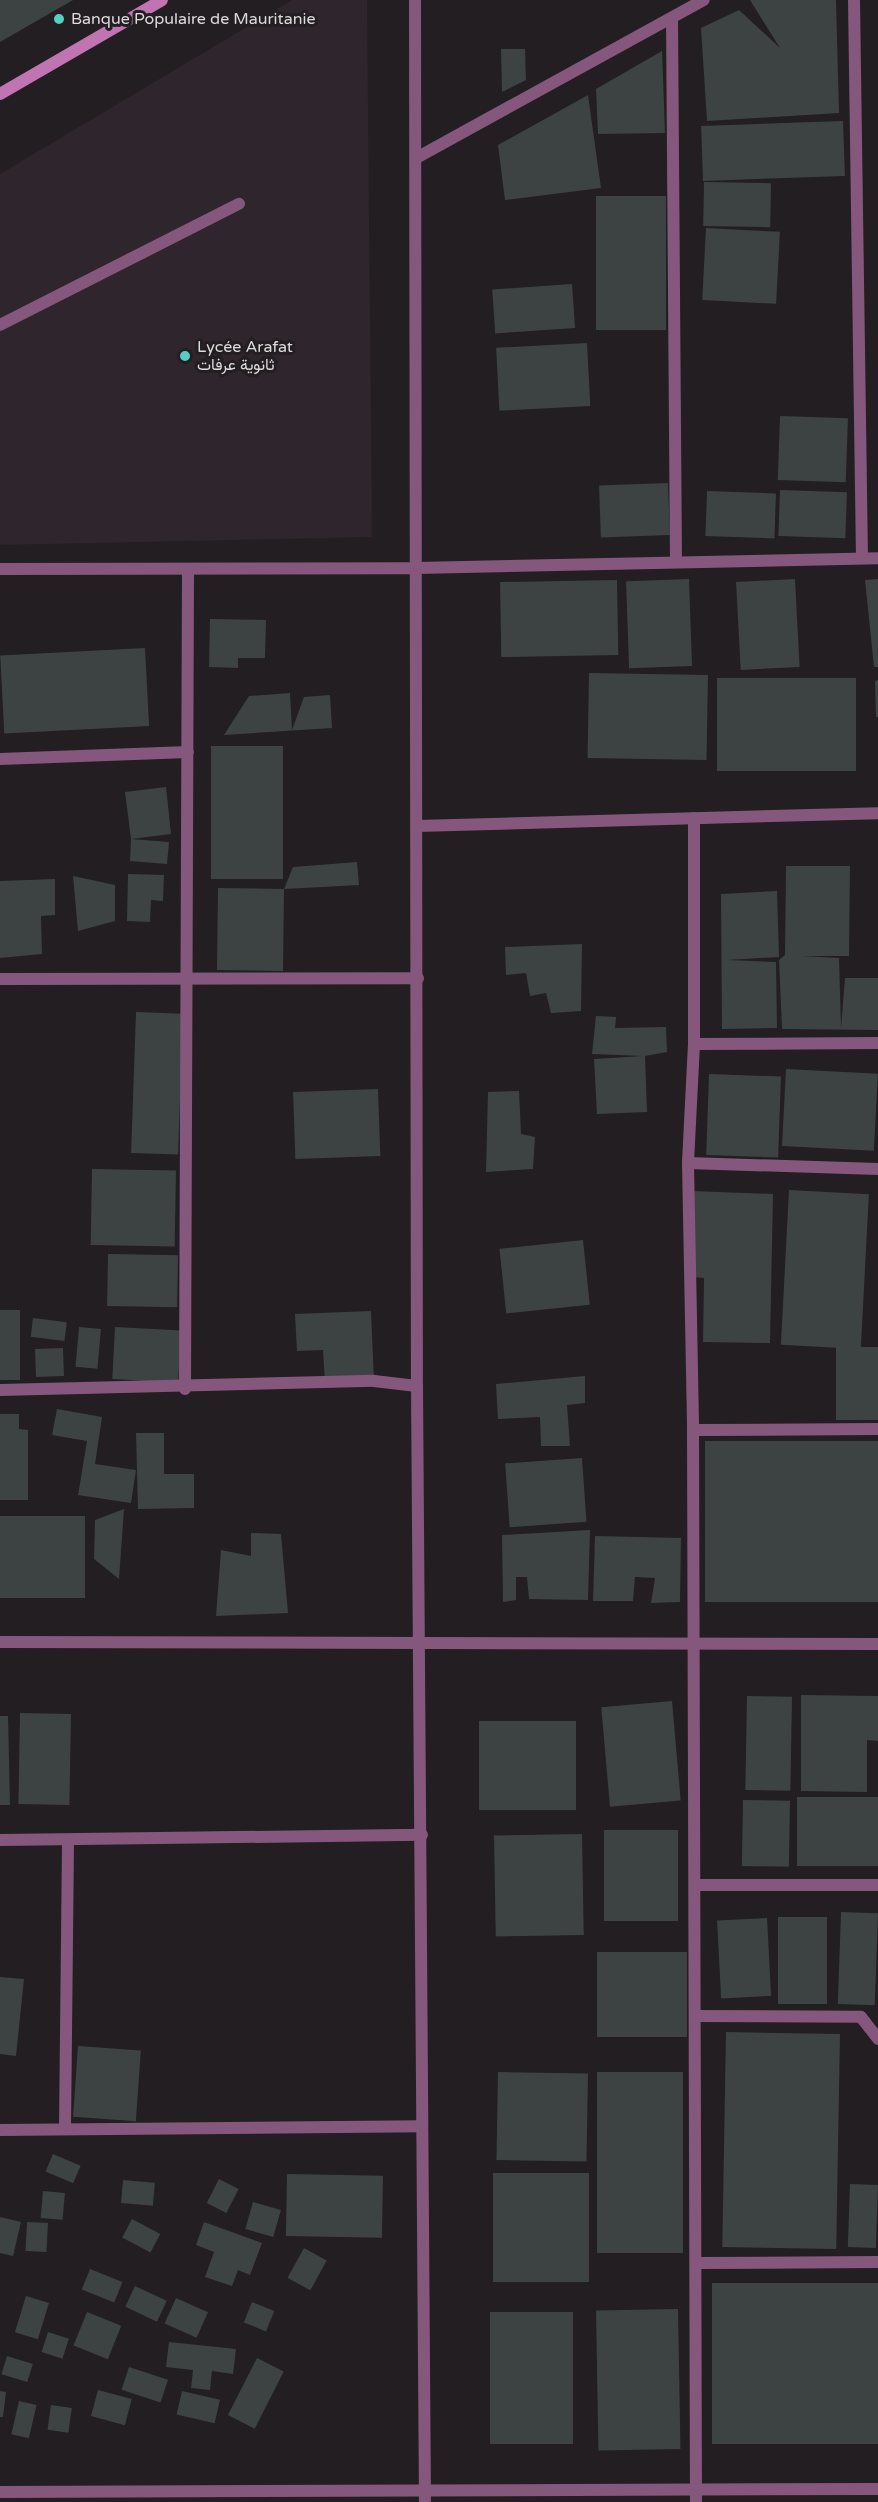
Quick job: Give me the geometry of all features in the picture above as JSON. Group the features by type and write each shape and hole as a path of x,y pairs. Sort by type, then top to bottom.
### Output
{"street":[{"path":"415,0 418,157 417,1386 421,1646 425,2497"},
{"path":"418,157 672,20 704,0"},
{"path":"854,0 862,558"},
{"path":"0,94 154,2"},
{"path":"672,20 676,562"},
{"path":"0,325 239,204"},
{"path":"0,569 416,568 878,558"},
{"path":"186,1389 188,569"},
{"path":"0,759 188,752"},
{"path":"417,826 878,813"},
{"path":"694,818 694,1044 688,1163 693,1430 696,2502"},
{"path":"0,979 418,978"},
{"path":"694,1044 878,1043"},
{"path":"688,1163 878,1169"},
{"path":"0,1390 186,1389 374,1381 417,1386"},
{"path":"693,1430 878,1429"},
{"path":"0,1642 421,1646 878,1644"},
{"path":"0,1840 422,1835"},
{"path":"65,2129 68,1840"},
{"path":"695,1885 878,1885"},
{"path":"695,2016 861,2017 878,2039"},
{"path":"0,2130 422,2126"},
{"path":"697,2263 878,2262"},
{"path":"0,2492 210,2497 425,2497 697,2487 878,2489"}],"shaded area":[{"name":"Lycée Arafat ثانوية عرفات","path":"292,0 367,0 372,537 0,545 0,174"}],"building":[{"path":"0,0 73,0 0,42"},
{"path":"750,0 836,0 839,113 707,121 701,28 739,10 780,48"},
{"path":"501,49 525,49 526,80 502,92"},
{"path":"662,51 665,133 598,134 596,89"},
{"path":"588,95 601,188 505,200 498,145"},
{"path":"843,121 845,176 703,181 701,126"},
{"path":"704,182 771,183 770,227 703,226"},
{"path":"596,196 666,196 666,330 596,330"},
{"path":"706,228 780,232 776,304 702,300"},
{"path":"572,284 575,328 495,333 492,290"},
{"path":"587,343 590,406 499,411 496,348"},
{"path":"780,416 848,418 846,482 778,480"},
{"path":"668,483 670,535 601,537 599,485"},
{"path":"780,490 847,492 845,538 778,536"},
{"path":"707,491 776,493 774,538 705,536"},
{"path":"689,579 692,666 629,668 626,581"},
{"path":"795,579 800,667 741,670 736,582"},
{"path":"878,579 878,667 874,667 865,580"},
{"path":"617,580 618,655 501,657 500,582"},
{"path":"210,619 266,620 265,658 238,658 238,668 209,667"},
{"path":"145,648 149,726 4,733 0,656"},
{"path":"589,673 708,675 706,760 588,758"},
{"path":"717,678 856,678 856,771 717,771"},
{"path":"878,680 878,717 876,717 875,681"},
{"path":"290,693 292,730 304,697 330,695 332,728 224,735 249,696"},
{"path":"211,746 283,746 283,879 211,879"},
{"path":"166,787 171,834 131,839 125,792"},
{"path":"131,839 169,842 167,864 130,861"},
{"path":"357,862 359,885 284,889 293,867"},
{"path":"786,866 850,866 849,956 802,956 839,958 841,1028 845,978 878,978 878,1030 782,1029 779,960 785,955"},
{"path":"128,874 164,875 163,901 151,900 150,922 127,921"},
{"path":"73,876 115,885 115,921 78,931"},
{"path":"55,879 55,915 41,916 42,954 0,958 0,881"},
{"path":"218,888 284,889 283,971 217,970"},
{"path":"777,891 779,957 727,960 776,962 777,1028 722,1029 721,894"},
{"path":"582,944 581,1011 551,1013 546,993 530,996 526,973 506,975 505,947"},
{"path":"136,1012 183,1014 178,1155 131,1153"},
{"path":"596,1016 616,1017 615,1028 666,1027 667,1052 645,1056 647,1112 597,1114 594,1059 643,1056 592,1054"},
{"path":"786,1069 878,1074 874,1151 782,1146"},
{"path":"709,1074 781,1077 778,1157 706,1155"},
{"path":"378,1089 380,1156 295,1159 293,1092"},
{"path":"519,1091 521,1134 535,1137 533,1169 486,1172 488,1092"},
{"path":"92,1169 176,1170 175,1246 91,1245"},
{"path":"789,1190 869,1194 861,1349 781,1345"},
{"path":"691,1191 773,1194 770,1343 703,1342 704,1278 694,1277"},
{"path":"583,1240 590,1305 506,1313 499,1249"},
{"path":"108,1254 178,1255 177,1307 107,1306"},
{"path":"0,1310 20,1310 20,1380 0,1380"},
{"path":"371,1311 374,1381 325,1383 323,1350 297,1351 295,1314"},
{"path":"33,1318 67,1322 64,1341 31,1337"},
{"path":"79,1327 101,1329 97,1369 76,1367"},
{"path":"115,1327 181,1330 178,1382 112,1379"},
{"path":"836,1347 878,1347 878,1420 836,1420"},
{"path":"63,1348 64,1376 36,1377 35,1349"},
{"path":"585,1376 585,1403 567,1405 570,1446 541,1446 540,1417 498,1419 496,1384"},
{"path":"57,1409 102,1417 95,1464 136,1470 131,1503 78,1495 87,1441 52,1435"},
{"path":"0,1414 19,1414 19,1429 28,1430 28,1500 0,1500"},
{"path":"136,1433 164,1433 164,1474 194,1474 194,1508 138,1509"},
{"path":"705,1441 878,1441 878,1602 705,1602"},
{"path":"582,1458 586,1522 510,1527 505,1463"},
{"path":"124,1509 119,1579 94,1559 95,1520"},
{"path":"0,1516 85,1516 85,1598 0,1598"},
{"path":"590,1530 588,1600 529,1599 527,1577 516,1577 516,1600 503,1602 502,1535"},
{"path":"251,1533 281,1534 288,1613 216,1616 221,1550 251,1556"},
{"path":"595,1536 681,1538 680,1602 651,1603 655,1578 635,1577 633,1601 593,1601"},
{"path":"801,1695 878,1696 878,1741 867,1740 867,1792 801,1791"},
{"path":"747,1696 792,1697 790,1791 745,1790"},
{"path":"672,1701 681,1801 610,1807 601,1707"},
{"path":"20,1713 71,1714 69,1805 18,1804"},
{"path":"0,1716 8,1716 10,1805 0,1805"},
{"path":"479,1721 576,1721 576,1810 479,1810"},
{"path":"797,1797 878,1797 878,1866 797,1866"},
{"path":"743,1800 790,1801 789,1867 742,1866"},
{"path":"604,1830 678,1830 678,1921 604,1921"},
{"path":"582,1834 584,1935 496,1937 494,1836"},
{"path":"841,1912 878,1913 875,2005 838,2004"},
{"path":"778,1917 827,1917 827,2004 778,2004"},
{"path":"767,1918 771,1996 721,1999 717,1921"},
{"path":"597,1952 687,1952 687,2037 597,2037"},
{"path":"0,1977 24,1979 16,2056 0,2054"},
{"path":"726,2032 840,2034 836,2249 722,2247"},
{"path":"78,2046 141,2050 136,2121 73,2117"},
{"path":"498,2072 588,2074 586,2162 496,2160"},
{"path":"597,2072 683,2072 683,2253 597,2253"},
{"path":"53,2154 81,2166 73,2183 46,2171"},
{"path":"493,2173 589,2173 589,2282 493,2282"},
{"path":"287,2174 383,2176 382,2238 286,2236"},
{"path":"219,2179 239,2189 226,2213 207,2203"},
{"path":"123,2180 155,2183 153,2206 121,2203"},
{"path":"850,2184 878,2185 876,2248 848,2247"},
{"path":"43,2191 65,2193 63,2220 41,2218"},
{"path":"253,2202 281,2210 273,2237 245,2229"},
{"path":"0,2217 21,2222 13,2256 0,2253"},
{"path":"132,2219 160,2234 150,2253 122,2238"},
{"path":"27,2222 48,2223 46,2252 25,2251"},
{"path":"204,2222 262,2243 250,2275 238,2270 232,2286 205,2277 214,2252 196,2245"},
{"path":"304,2248 327,2261 310,2290 288,2278"},
{"path":"90,2269 122,2282 114,2303 82,2289"},
{"path":"712,2283 878,2283 878,2444 712,2444"},
{"path":"135,2286 167,2301 157,2322 125,2307"},
{"path":"26,2296 49,2303 38,2339 15,2332"},
{"path":"176,2298 208,2312 197,2338 165,2324"},
{"path":"252,2302 274,2311 266,2331 244,2322"},
{"path":"678,2309 680,2449 598,2450 596,2310"},
{"path":"87,2312 121,2326 108,2359 74,2345"},
{"path":"490,2312 573,2312 573,2444 490,2444"},
{"path":"48,2332 69,2339 62,2359 42,2352"},
{"path":"169,2342 236,2349 233,2374 212,2371 210,2390 191,2388 193,2370 166,2367"},
{"path":"7,2356 33,2364 27,2382 1,2374"},
{"path":"257,2358 284,2372 255,2429 228,2415"},
{"path":"129,2367 168,2380 161,2402 122,2390"},
{"path":"98,2390 132,2399 125,2425 91,2416"},
{"path":"0,2391 6,2392 3,2417 0,2417"},
{"path":"182,2391 220,2400 215,2423 177,2414"},
{"path":"19,2401 37,2405 29,2438 11,2434"},
{"path":"51,2405 72,2408 68,2433 48,2430"}],"place":[{"name":"Banque Populaire de Mauritanie","path":"59,19"},
{"name":"Lycée Arafat ثانوية عرفات","path":"185,356"}]}
